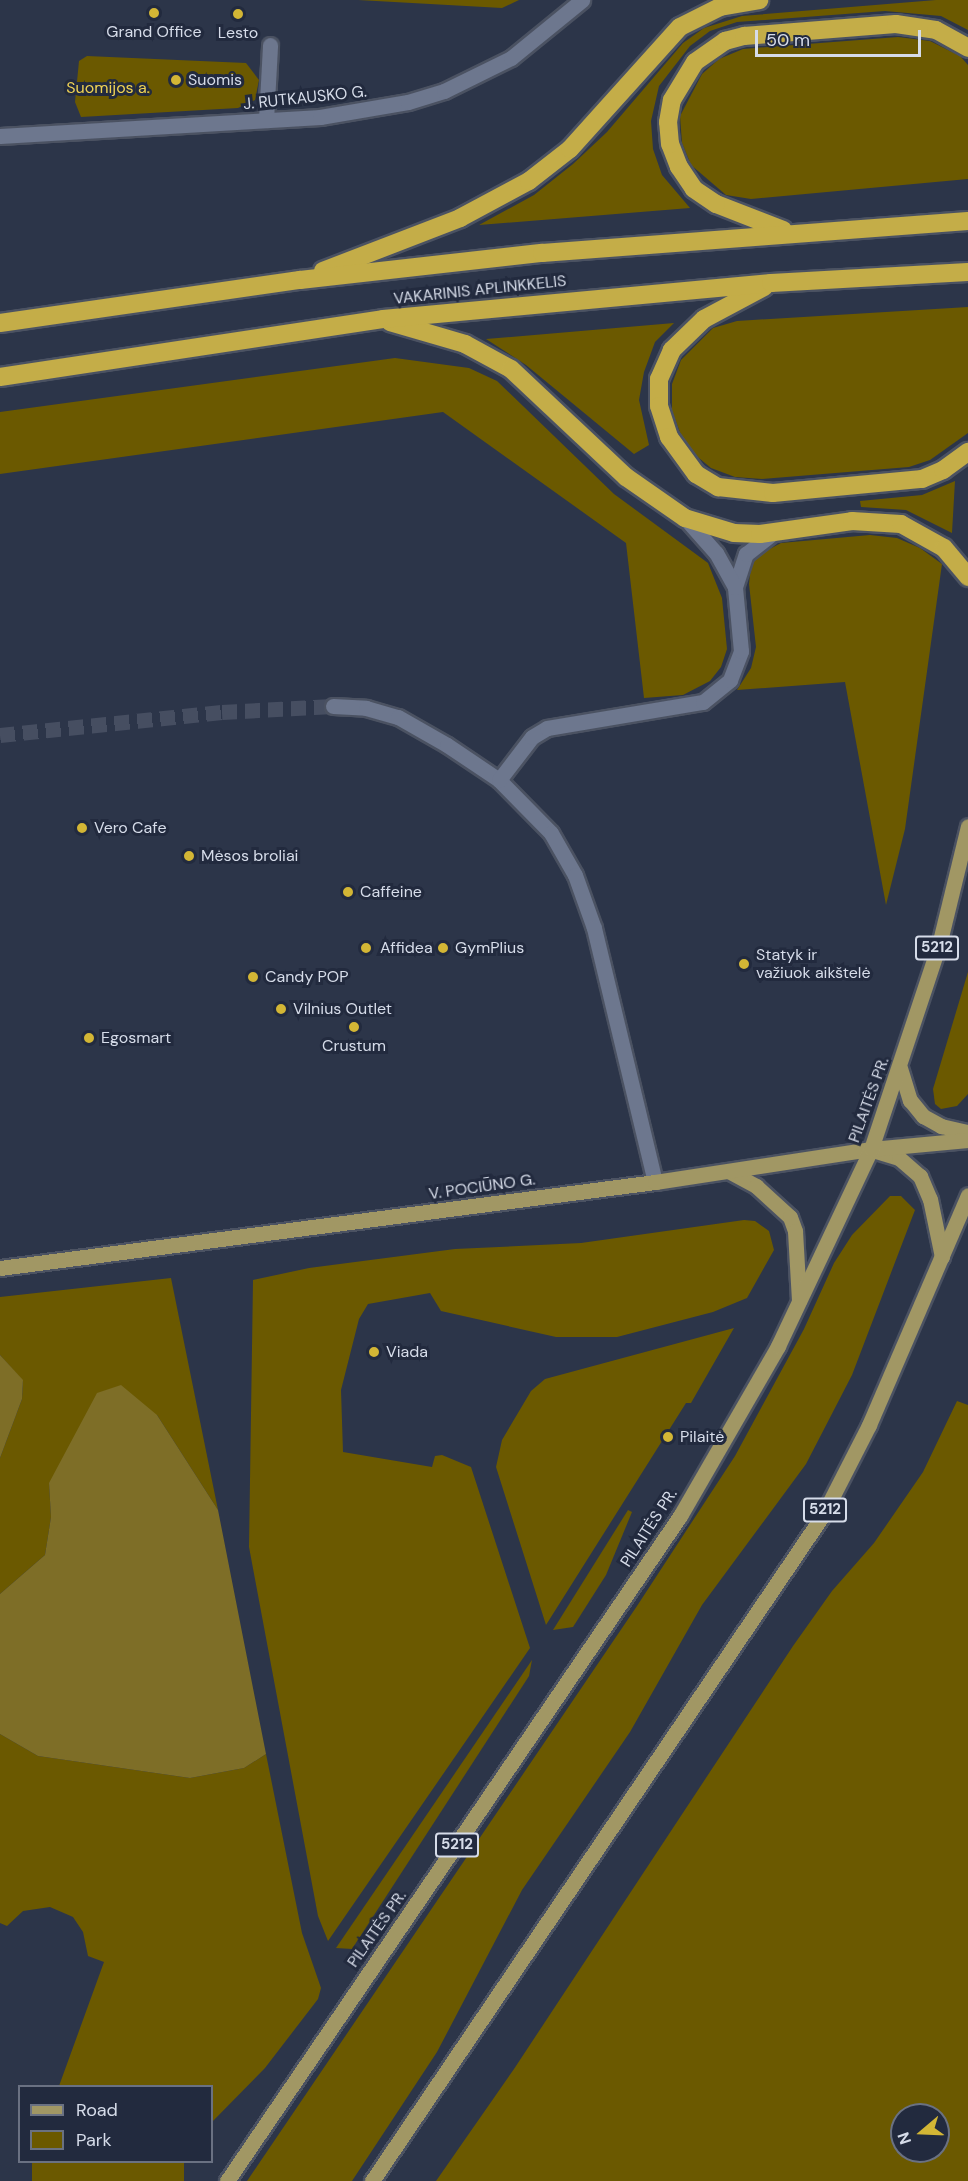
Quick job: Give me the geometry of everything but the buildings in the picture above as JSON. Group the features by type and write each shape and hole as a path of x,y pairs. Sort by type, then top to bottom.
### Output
{"highway":[{"path":"300,280 460,218 529,181 570,149 680,27 720,7 759,0"},
{"path":"788,231 716,204 694,189 679,167 670,144 668,122 672,100 695,62 725,41 744,36 896,24 936,30 968,48"},
{"name":"VAKARINIS APLINKKELIS","path":"0,323 300,280 542,252 788,231 968,220"},
{"name":"VAKARINIS APLINKKELIS","path":"0,377 383,319 771,283 968,272"},
{"path":"771,283 704,319 672,350 659,379 659,406 669,437 696,474 718,487 743,492 785,492 922,479 944,470 968,452"},
{"path":"383,319 465,344 511,369 626,477 685,518 734,533 774,532 852,521 901,524 944,548 968,577"}],"main road":[{"name":"PILAITĖS PR.","path":"227,2181 680,1516 800,1304 871,1149 900,1068 940,941 968,826"},
{"path":"900,1068 910,1100 923,1116 941,1126 968,1132"},
{"name":"V. POCIŪNO G.","path":"0,1268 730,1172 871,1149 968,1140"},
{"path":"871,1149 899,1158 920,1176 930,1199 942,1257"},
{"path":"730,1172 756,1186 790,1217 795,1231 800,1304"},
{"name":"5212","path":"376,2178 823,1515 869,1425 968,1195"}],"street":[{"name":"J. RUTKAUSKO G.","path":"0,136 266,120 364,111 444,91 511,58 582,0"},
{"path":"266,120 270,45"},
{"path":"685,518 716,553 735,587"},
{"path":"499,780 532,737 547,728 685,706 703,702 716,693 730,680 741,651 735,587 746,554 774,532"},
{"path":"333,706 366,708 398,717 499,780 551,833 581,890 613,993 655,1182"}],"green space":[{"path":"358,0 519,0 502,8"},
{"path":"936,0 968,0 968,30 941,16 885,11 737,22 710,31 690,46 659,86 651,121 653,149 662,175 690,208 479,225 534,195 573,164 607,132 683,43 704,28 742,16"},
{"path":"898,37 930,41 960,56 968,65 968,179 751,199 726,195 691,165 682,143 680,116 702,74 719,59 743,49"},
{"name":"Suomijos a.","path":"87,56 246,63 259,80 255,100 238,108 81,117 75,102 79,61"},
{"path":"968,307 968,433 930,460 909,467 762,479 735,477 711,468 694,454 681,435 672,411 672,384 681,360 713,328 737,321"},
{"path":"674,323 655,342 644,372 639,400 649,445 634,454 526,365 486,339"},
{"path":"395,358 469,368 497,381 614,494 708,563 722,598 727,649 721,667 710,681 683,695 644,698 626,543 443,412 0,474 0,412"},
{"path":"955,481 952,533 906,510 861,507 860,501 922,495"},
{"path":"870,535 897,538 920,548 942,564 905,829 886,905 845,682 737,690 751,668 756,647 749,584 751,565 758,555 781,543"},
{"path":"968,972 968,1094 957,1106 941,1109 935,1104 933,1089"},
{"path":"890,1196 901,1196 915,1210 852,1375 806,1464 702,1605 630,1732 522,1890 437,2052 352,2181 247,2181 637,1606 735,1456 804,1329 834,1263 852,1235"},
{"path":"744,1220 755,1221 769,1231 774,1250 747,1298 713,1312 617,1337 556,1337 441,1311 430,1293 368,1304 359,1319 341,1390 343,1452 432,1467 435,1456 442,1455 471,1467 530,1648 328,1941 318,1916 249,1547 253,1280 309,1268 455,1249 581,1243"},
{"path":"171,1278 218,1510 157,1415 49,1483 51,1517 45,1555 0,1594 0,1458 22,1399 23,1381 0,1355 0,1297"},
{"path":"734,1328 691,1403 686,1403 546,1625 496,1467 502,1440 531,1391 545,1379"},
{"path":"957,1401 968,1405 968,2181 436,2181 514,2069 793,1646 832,1591 874,1543 923,1472"},
{"path":"628,1510 632,1512 606,1575 573,1627 553,1630"},
{"path":"532,1660 529,1676 352,1949 336,1948"},
{"path":"0,1734 38,1756 190,1778 244,1768 266,1754 302,1933 321,1988 318,1999 265,2068 213,2121 213,2085 59,2085 104,1962 88,1956 83,1932 73,1917 50,1907 23,1911 7,1926 0,1923"},
{"path":"32,2163 184,2163 184,2181 32,2181"}],"shaded area":[{"path":"0,1355 23,1380 22,1399 0,1458"},
{"path":"121,1385 157,1415 218,1510 266,1754 244,1768 190,1778 38,1756 0,1734 0,1594 45,1555 51,1517 49,1483 97,1393"}],"tunnel":[{"path":"0,735 222,712 333,706"}],"place":[{"name":"Grand Office","path":"154,13"},
{"name":"Lesto","path":"238,14"},
{"name":"Suomis","path":"176,80"},
{"name":"Vero Cafe","path":"82,828"},
{"name":"Mėsos broliai","path":"189,856"},
{"name":"Caffeine","path":"348,892"},
{"name":"Affidea","path":"366,948"},
{"name":"GymPlius","path":"443,948"},
{"name":"Statyk ir važiuok aikštelė","path":"744,964"},
{"name":"Candy POP","path":"253,977"},
{"name":"Vilnius Outlet","path":"281,1009"},
{"name":"Crustum","path":"354,1027"},
{"name":"Egosmart","path":"89,1038"},
{"name":"Viada","path":"374,1352"},
{"name":"Pilaitė","path":"668,1437"}]}
